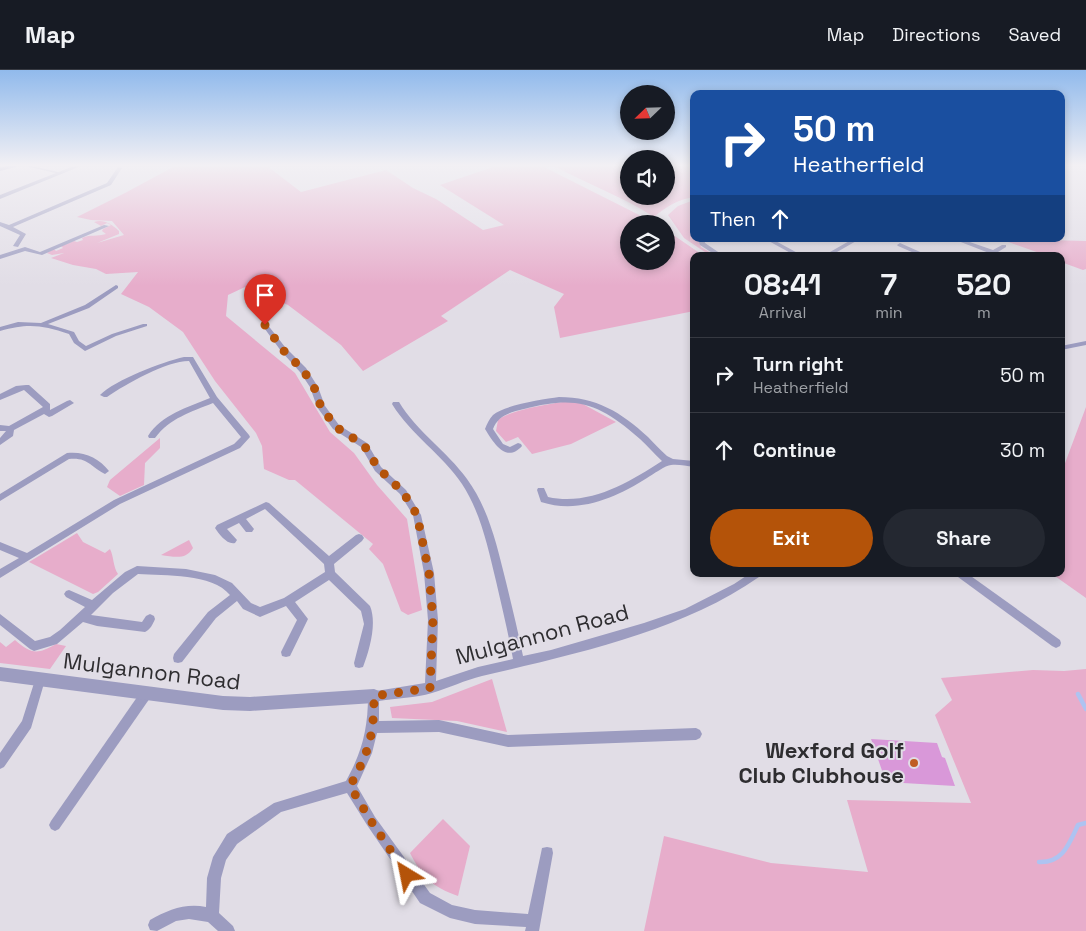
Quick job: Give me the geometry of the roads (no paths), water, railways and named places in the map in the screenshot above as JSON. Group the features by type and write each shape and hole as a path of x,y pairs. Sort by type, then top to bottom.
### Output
{"street":[{"path":"9,227 57,206"},
{"path":"0,224 23,234 16,246"},
{"path":"0,257 25,249 43,255 97,233 106,226"},
{"path":"702,242 715,252"},
{"path":"774,242 792,252"},
{"path":"832,252 848,242"},
{"path":"963,242 986,252"},
{"path":"904,246 917,252"},
{"path":"994,252 1004,246"},
{"path":"0,329 12,325 44,323 102,298 105,293 116,287"},
{"path":"44,323 72,333 76,342 85,349 114,335 145,325"},
{"path":"265,325 283,350 303,370 314,387 321,407 336,427 364,445 378,468 403,492 417,515 429,573 433,620 430,688"},
{"path":"1065,347 1086,343"},
{"path":"0,574 117,502 237,446 244,441 246,436 214,399 191,358 178,358 116,387 104,395"},
{"path":"0,397 26,386 47,406 45,410"},
{"path":"518,446 511,450 500,446 489,429 492,420 498,415 528,404 554,399 576,398 599,405 618,416 668,461 690,464"},
{"path":"152,436 157,428 166,420 214,399"},
{"path":"45,410 49,414 70,403"},
{"path":"396,404 402,416 464,481 481,511 492,544 514,632 519,661"},
{"path":"0,428 10,428 45,410"},
{"path":"0,442 10,434 10,428"},
{"path":"0,498 67,456 77,454 85,456 105,471"},
{"path":"541,490 544,500 558,505 573,504 628,486 668,461"},
{"path":"232,540 220,528 266,505 329,562 330,574 366,609 369,624 359,662"},
{"path":"240,517 249,530"},
{"path":"329,562 359,538"},
{"path":"0,546 28,557"},
{"path":"0,619 34,646 53,641 83,617 116,585 137,570 186,573 215,579 229,586 247,606 260,612 288,601 330,574"},
{"name":"Mulgannon Road","path":"0,674 146,694 250,704 374,696 430,688 478,672 519,661 552,655 604,640 688,612 737,587 752,577"},
{"path":"965,577 1056,643"},
{"path":"69,594 94,606"},
{"path":"178,658 212,615 236,596"},
{"path":"286,652 303,619 288,601"},
{"path":"83,617 98,621 145,627 150,619"},
{"path":"0,763 27,724 40,680"},
{"path":"55,825 146,694"},
{"path":"212,916 214,878 220,857 232,839 278,808 350,786 366,757 374,727 374,696"},
{"path":"374,727 439,726 508,741 696,734"},
{"path":"350,786 371,821 425,898 450,910 475,917 533,926 547,853"},
{"path":"155,925 178,914 196,911 212,916 228,931"}],"waterway":[{"path":"1078,694 1086,709"},
{"path":"1039,862 1060,856 1078,825 1086,823"}],"place":[{"name":"Wexford Golf Club Clubhouse","path":"914,763"}]}
